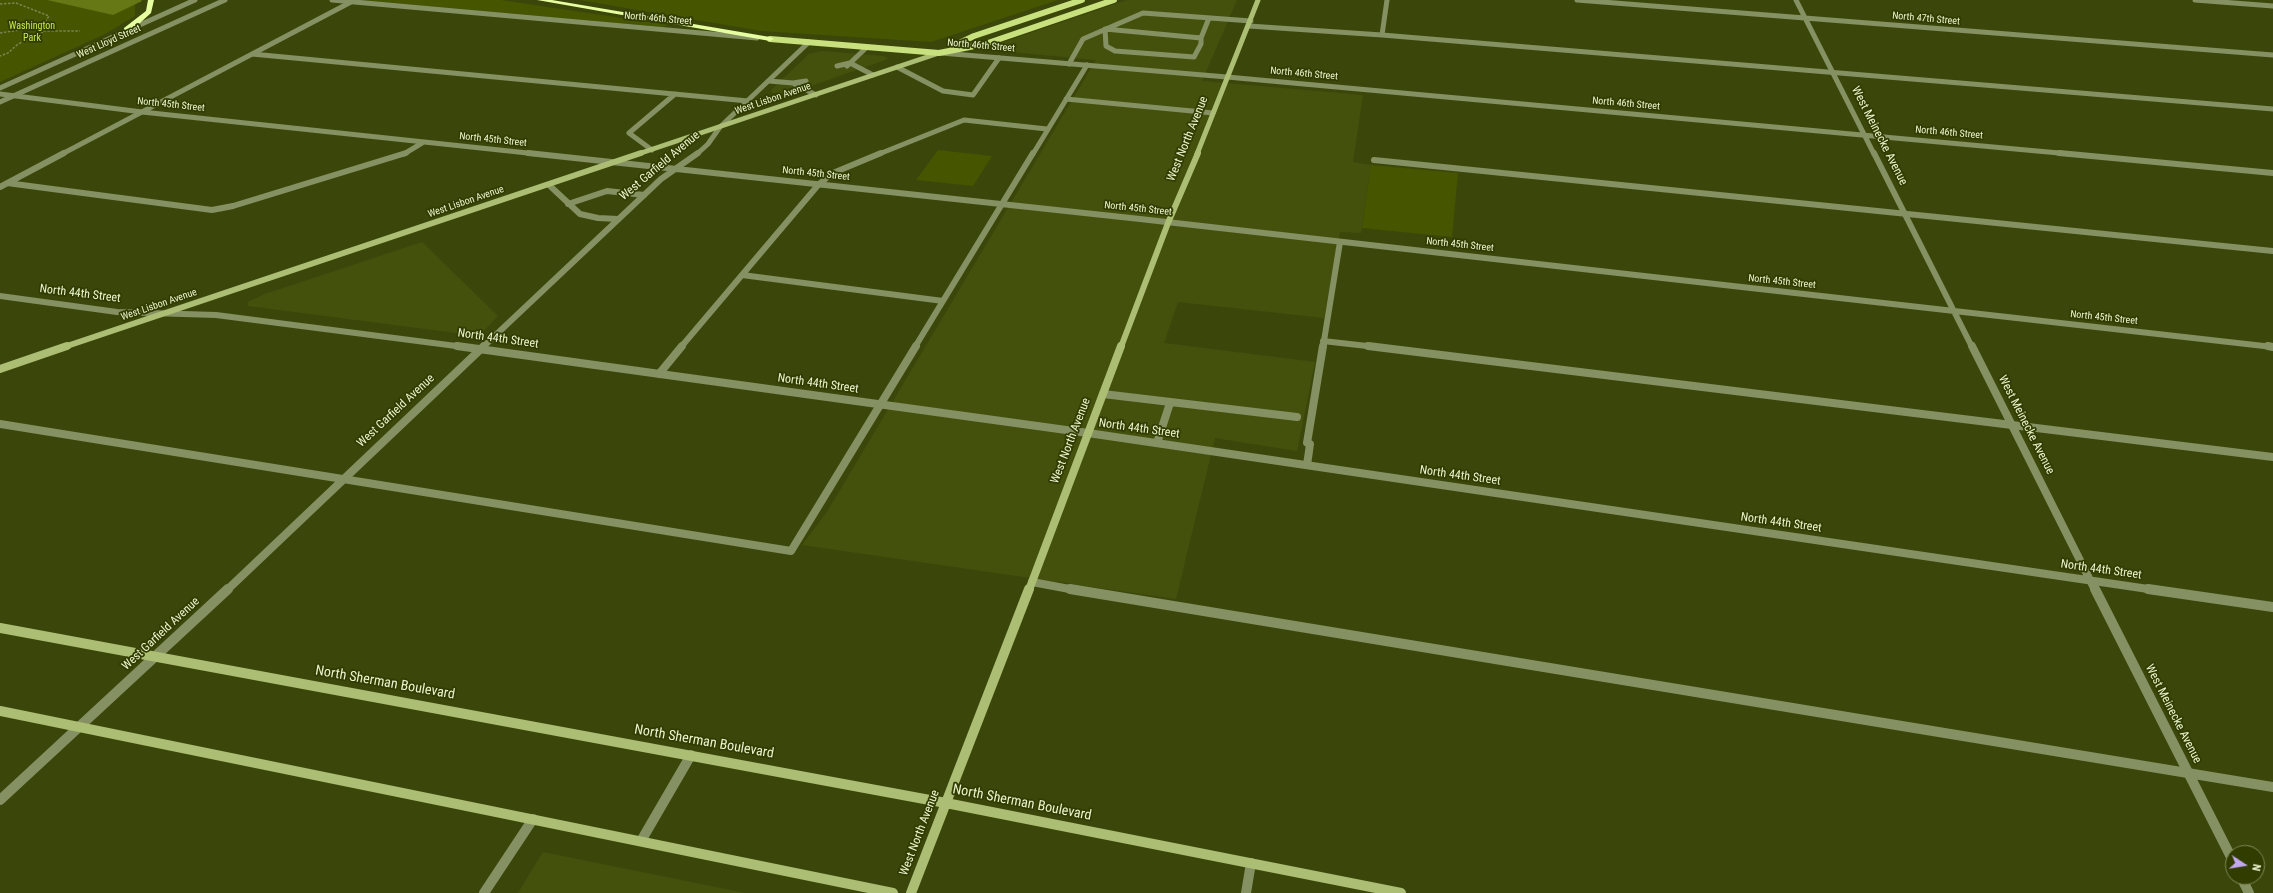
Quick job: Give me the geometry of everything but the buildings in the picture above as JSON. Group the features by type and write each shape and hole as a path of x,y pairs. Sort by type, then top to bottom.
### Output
{"highway":[{"path":"126,30 149,12 151,0"},
{"path":"540,0 770,39"}],"main road":[{"name":"West Lisbon Avenue","path":"939,53 974,36 1082,0"},
{"name":"West Lisbon Avenue","path":"0,369 939,53 985,44 1114,0"},
{"name":"West North Avenue","path":"911,893 1032,582 1168,223 1258,0"},
{"name":"North 46th Street","path":"770,39 939,53"},
{"name":"North Sherman Boulevard","path":"0,628 946,803 1401,893"},
{"path":"0,711 81,726 893,893"}],"street":[{"name":"West Lloyd Street","path":"0,88 195,0"},
{"name":"West Lloyd Street","path":"0,102 225,0"},
{"name":"North 46th Street","path":"332,0 770,39"},
{"path":"1382,35 1387,0"},
{"name":"North 47th Street","path":"1577,0 2273,55"},
{"name":"West Meinecke Avenue","path":"1796,0 2225,845"},
{"path":"2196,0 2273,6"},
{"path":"0,187 350,2"},
{"path":"1069,64 1083,39 1143,13 1382,35 2273,109"},
{"path":"1105,30 1106,46 1115,51 1185,58 1194,57 1201,44 1200,38 1209,18"},
{"path":"1105,30 1200,38"},
{"name":"West Garfield Avenue","path":"0,800 156,657 661,179 692,159 708,144 720,127 809,42"},
{"path":"839,67 850,63 867,47"},
{"name":"North 46th Street","path":"939,53 1227,77 2273,173"},
{"path":"252,54 748,101"},
{"path":"897,67 944,91 973,95 999,58"},
{"path":"850,63 873,75"},
{"path":"0,424 791,551 1001,204 1088,65"},
{"path":"793,83 803,79"},
{"path":"769,80 793,83 816,95"},
{"name":"North 45th Street","path":"0,94 142,112 422,143 678,168 2273,347"},
{"path":"652,150 629,133 675,94"},
{"path":"1066,99 1213,113"},
{"path":"659,374 819,184 833,173 964,120 1048,129"},
{"path":"7,183 212,210 233,206 403,155 422,143"},
{"path":"1374,160 2273,251"},
{"path":"549,185 580,214 598,218 618,219"},
{"path":"568,204 607,191 644,195"},
{"path":"1308,466 1310,444 1307,443 1340,242"},
{"path":"742,275 943,301"},
{"name":"North 44th Street","path":"0,296 117,312 216,315 481,349 1088,433 2090,581 2273,606"},
{"path":"1323,341 2273,457"},
{"path":"1103,394 1297,417"},
{"path":"1157,443 1170,403"},
{"path":"1032,582 1174,607 2273,787"},
{"path":"641,841 691,755"},
{"path":"484,893 533,819"},
{"path":"1246,893 1251,863"}],"path":[{"path":"0,4 16,3 49,16 42,28 45,31"},
{"path":"0,33 32,28 45,31 81,31"},
{"path":"0,56 8,53 18,44 45,31"}],"shaded area":[{"path":"47,0 141,0 142,1 113,15"},
{"path":"1127,0 1237,0 1202,81 1363,95 1353,162 1371,165 1361,233 1340,232 1324,318 1178,302 1164,343 1315,362 1297,451 1215,438 1176,599 802,545 827,512 1096,60 1000,51 992,46"},
{"path":"822,51 884,56 888,59 788,94 772,93 771,90 809,54"},
{"path":"422,242 498,316 479,336 248,306 248,302 265,294"},
{"path":"543,852 745,893 518,893"}],"green space":[{"name":"Washington Park","path":"0,0 132,0 135,2 135,16 105,34 0,82"},
{"path":"361,0 501,0 668,25 662,27"},
{"path":"579,0 1058,0 931,42 761,31"},
{"path":"938,150 992,156 973,186 916,180"},
{"path":"1371,165 1458,173 1452,237 1362,228"}]}
